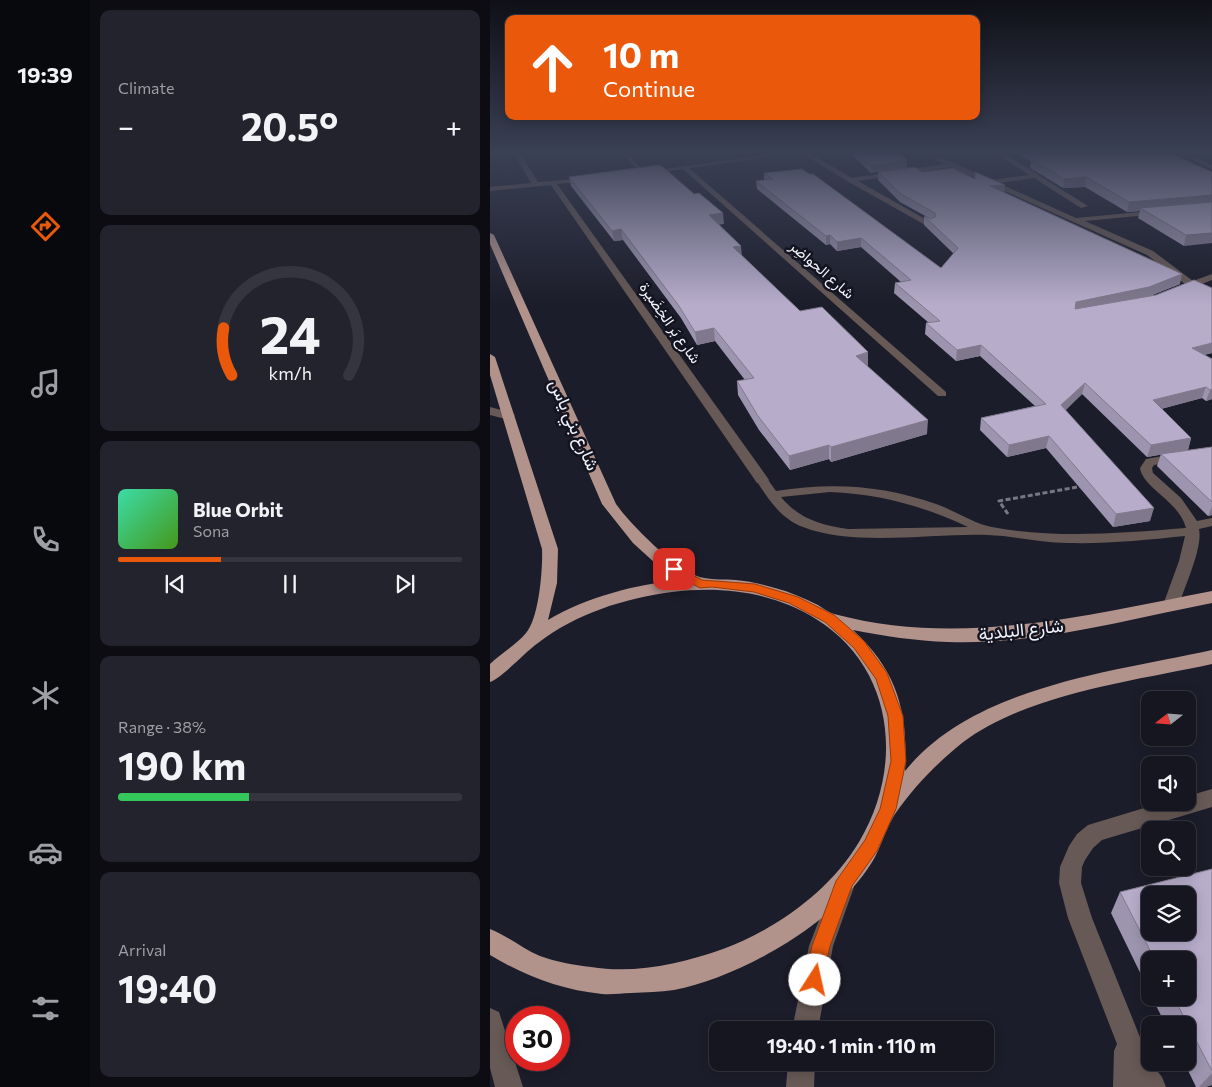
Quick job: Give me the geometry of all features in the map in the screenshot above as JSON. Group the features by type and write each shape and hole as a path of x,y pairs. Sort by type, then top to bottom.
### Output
{"main road":[{"name":"شارع بني ياس","path":"490,235 609,504 634,537 674,569 700,584"},
{"path":"490,357 550,549 552,568 549,589 534,637"},
{"path":"490,675 534,637 576,612 622,595 667,585 712,583 755,588 794,600 829,618 859,644 882,677 896,716 898,761 888,809"},
{"name":"شارع البلدية","path":"829,618 918,634 964,636 1009,634 1052,628 1212,597"},
{"path":"490,942 538,967 601,981 670,978 738,958 797,924 845,881 871,845 888,809 919,768 956,737 997,713 1041,695 1212,658"}],"street":[{"name":"شارع بَر الخِضَيرة","path":"568,204 762,480"},
{"name":"شارع الحواضِر","path":"726,204 942,394"},
{"path":"893,204 930,224"},
{"path":"1037,204 1150,253 1191,284"},
{"path":"1080,204 1084,206"},
{"path":"1072,220 1165,212"},
{"path":"1174,292 1212,277"},
{"path":"490,411 509,416"},
{"path":"1152,1087 1139,1068 1080,918 1070,883 1071,867 1085,842 1096,832 1212,798"},
{"path":"807,1021 821,946 845,881"},
{"path":"490,1022 509,1087"},
{"path":"1125,1032 1128,1069 1127,1087"},
{"path":"800,1087 801,1071"}],"lane":[{"path":"1171,605 1193,528 1186,513 1148,474 1146,468 1150,462 1212,451"},
{"path":"762,480 784,510 795,519 828,531 848,533 989,531 1066,539 1107,539 1193,528 1212,522"},
{"path":"772,495 820,487 858,489 937,506 989,531"}],"path":[{"path":"1024,535 999,501 1089,484"}],"building":[{"path":"590,204 712,204 723,213 709,215 741,246 733,247 800,311 822,307 868,352 856,356 928,420 831,447 829,445 789,456 758,416 737,381 754,378 714,328 695,332 679,306 621,229 612,231"},
{"path":"785,204 853,204 941,268 958,248 924,216 931,219 936,216 935,213 918,204 1029,204 1182,274 1149,287 1076,302 1075,309 1156,295 1194,280 1212,288 1212,343 1192,348 1212,359 1212,389 1210,390 1206,387 1153,400 1191,438 1151,445 1085,383 1061,405 1154,508 1116,514 1049,436 1009,445 981,418 1046,404 981,345 957,350 926,323 940,321 895,283 911,280 861,238 837,242 830,235 826,236"},
{"path":"1212,204 1212,233 1186,235 1140,208"},
{"path":"1212,447 1212,502 1161,454"},
{"path":"1212,869 1212,1071 1196,1040 1196,1016 1183,1016 1178,1006 1196,1006 1196,951 1150,951 1145,941 1196,941 1196,886 1144,886 1184,876 1196,876 1196,873"},
{"path":"1141,887 1141,933 1120,892"}],"route":[{"path":"674,569 700,584 712,583 755,588 794,600 829,618 859,644 882,677 896,716 898,761 888,809 871,845 845,881 821,946 815,980"}]}
